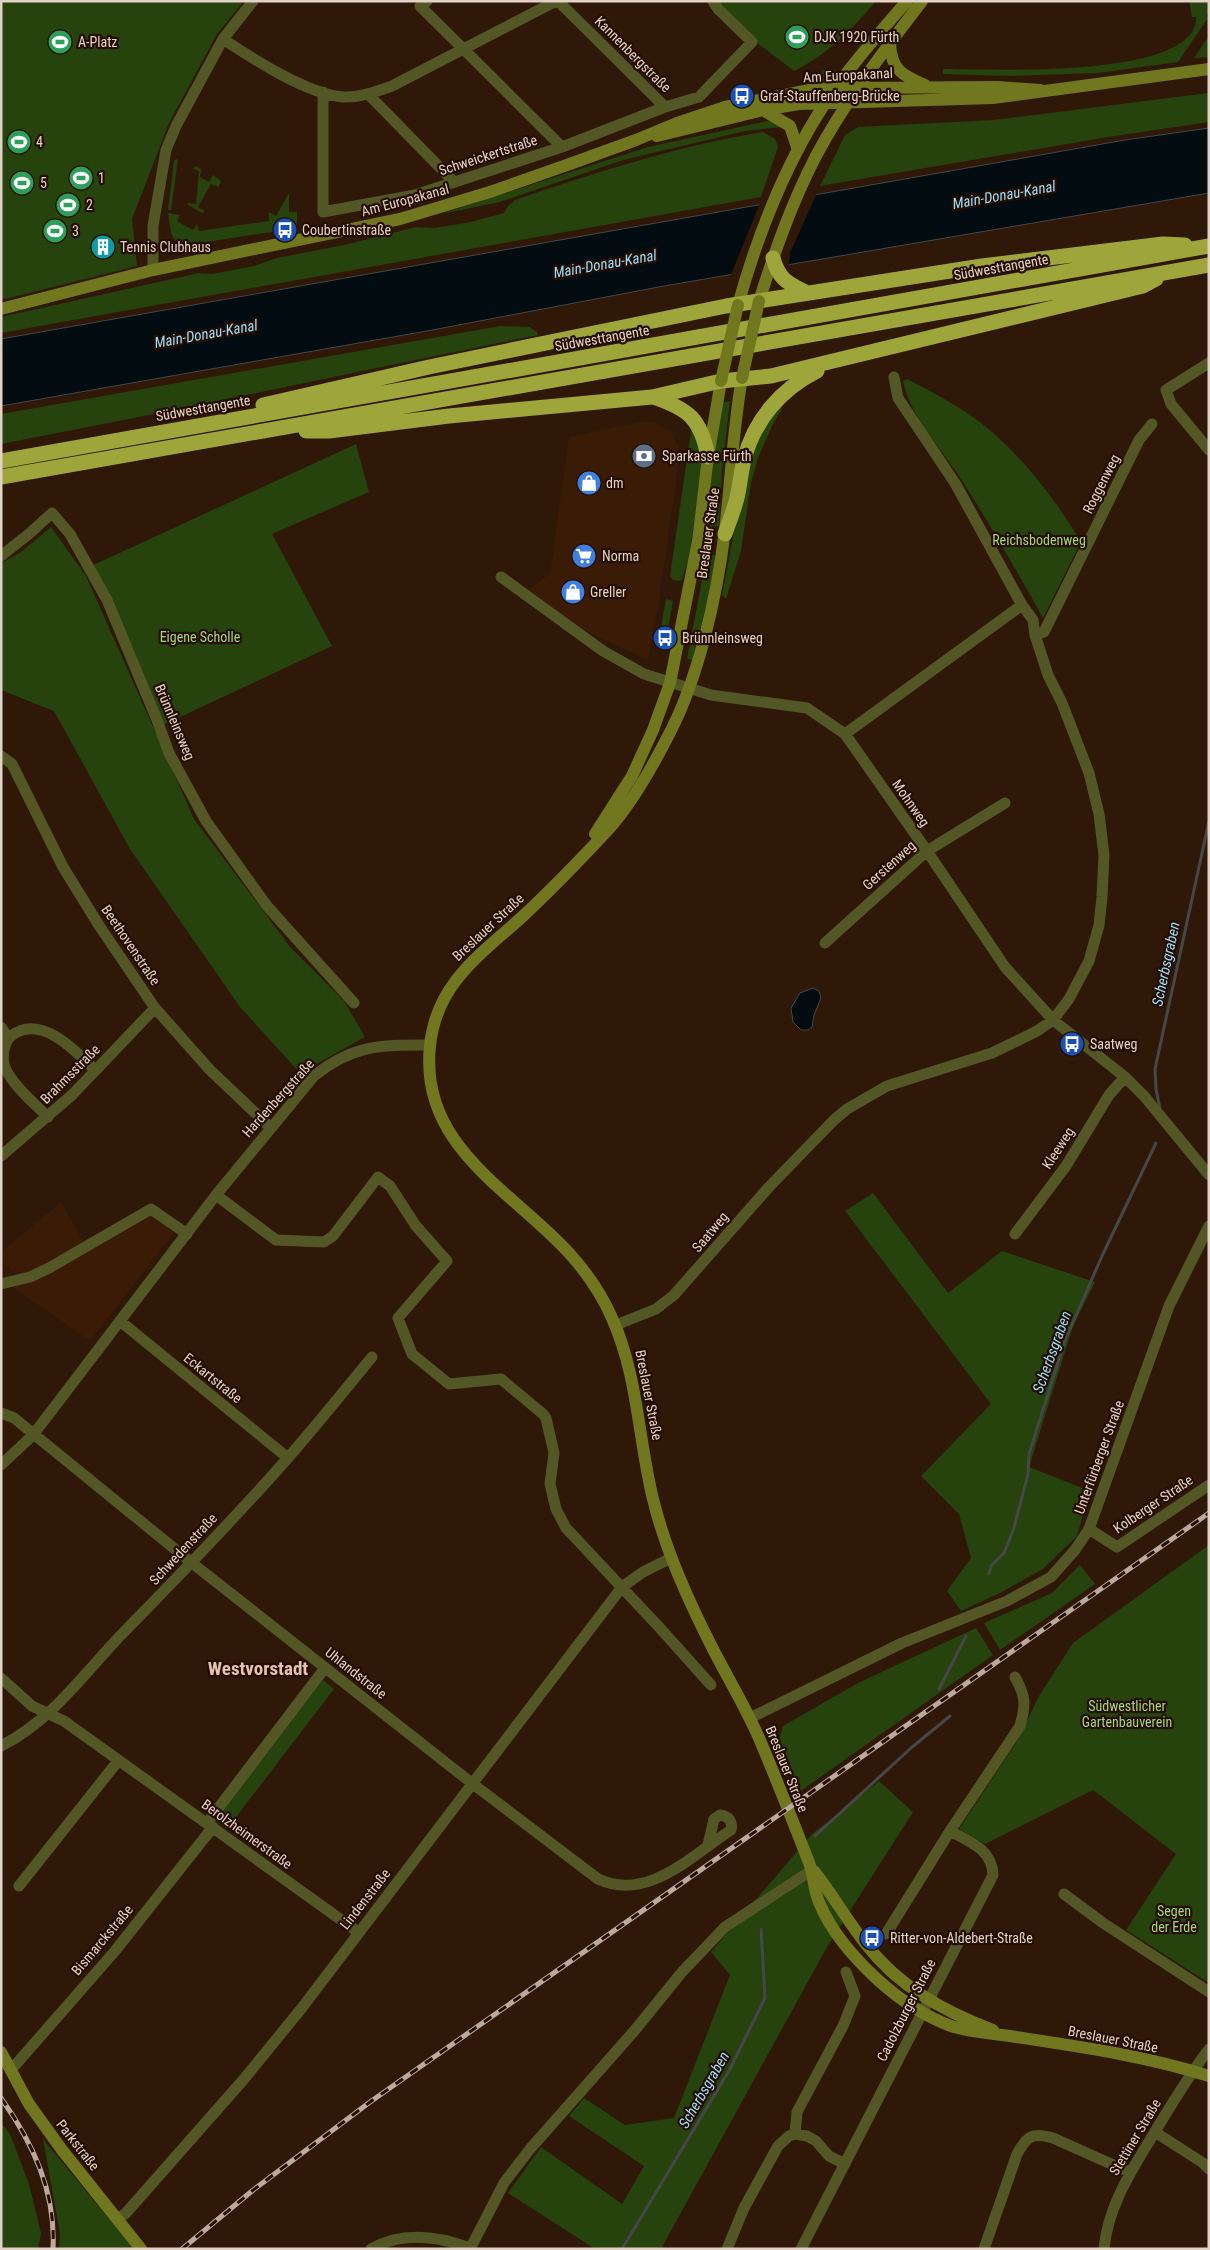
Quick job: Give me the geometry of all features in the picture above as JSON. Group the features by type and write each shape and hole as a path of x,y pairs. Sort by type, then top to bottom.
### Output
{"highway":[{"path":"217,422 274,401 666,317 891,280 1163,244 1209,246"},
{"name":"Südwesttangente","path":"1,461 1209,246"},
{"path":"773,258 777,272 782,278 807,293"},
{"path":"1,477 1209,265"},
{"path":"267,431 328,431 449,416 652,397 722,381 771,376 1142,286 1174,270"},
{"path":"725,534 737,498 744,458 757,426 775,400 801,379 834,362"},
{"path":"652,397 671,403 692,418 704,436 708,456"}],"main road":[{"path":"722,381 738,305 767,216 796,156 835,88 907,1"},
{"path":"741,380 759,301 773,258 787,218 816,157 858,88 922,1"},
{"path":"890,43 891,55 899,72 929,87"},
{"name":"Am Europakanal","path":"636,140 763,110 805,104 993,98 1040,90 1209,69"},
{"name":"Am Europakanal","path":"1,309 153,270 400,218 490,192 636,140 672,124 725,107 808,90 835,88 997,87 1040,90"},
{"path":"763,110 790,126 796,156"},
{"name":"Breslauer Straße","path":"741,380 725,534 715,592 689,689 669,735 642,783 612,826 524,915 474,959 456,978 444,999 434,1023 430,1045 431,1085 441,1118 460,1147 484,1176 571,1255 605,1302 626,1352 633,1379 653,1497 671,1558 710,1644 750,1718 812,1870 817,1898 834,1930 851,1953 882,1983 921,2012 968,2032 1010,2036 1138,2058 1209,2076"},
{"name":"Breslauer Straße","path":"572,867 604,822 632,776 653,730 670,683 698,542 708,456 722,381"},
{"name":"Breslauer Straße","path":"812,1870 875,1955 894,1973 928,1999 952,2014 1010,2036"},
{"name":"Parkstraße","path":"1,2052 29,2104 62,2150 141,2249"}],"street":[{"path":"153,270 153,226 166,150 176,126 223,39 253,1"},
{"path":"427,1 420,6 562,147"},
{"name":"Kannenbergstraße","path":"223,39 291,79 323,92 344,97 368,94 392,86 557,1 665,107"},
{"name":"Schweickertstraße","path":"323,92 323,212 415,195 562,147 665,107 700,96 752,42 718,9 713,1"},
{"path":"368,94 454,182"},
{"path":"1209,364 1166,390 1171,404 1209,450"},
{"path":"894,377 898,398 954,483 1022,606 1033,620 1035,635 1048,675 1062,703 1089,773 1099,814 1104,855 1099,925 1089,961 1069,999 1053,1020 1125,1077 1164,1119 1209,1175"},
{"name":"Roggenweg","path":"1035,635 1044,632 1139,440 1152,424"},
{"name":"Brünnleinsweg","path":"1,556 52,513 70,534 107,600 169,753 206,821 267,906 354,1003"},
{"path":"501,576 603,651 644,674 689,689"},
{"path":"845,734 1022,606"},
{"name":"Mohnweg","path":"689,689 711,695 807,708 845,734 927,851 1004,967 1053,1020"},
{"name":"Beethovenstraße","path":"1,756 12,764 63,867 100,927 155,1008 210,1070 270,1127"},
{"name":"Gerstenweg","path":"825,943 927,851 1005,803"},
{"name":"Brahmsstraße","path":"1,1156 48,1117 155,1008"},
{"name":"Saatweg","path":"616,1325 656,1309 674,1296 769,1187 847,1109 887,1086 992,1053 1037,1031 1053,1020"},
{"path":"1,1028 8,1038"},
{"path":"48,1117 9,1075 4,1065 3,1050 8,1038 19,1030 32,1028 55,1035 95,1070"},
{"name":"Hardenbergstraße","path":"1,1465 33,1435 216,1195 270,1127 314,1076 332,1062 351,1052 380,1046 430,1045"},
{"name":"Kleeweg","path":"1015,1234 1066,1166 1109,1094 1125,1077"},
{"path":"216,1195 276,1240 324,1242 333,1236 378,1177 390,1186 416,1226 447,1261 398,1318 412,1354 449,1384 501,1379 543,1414 546,1418 554,1453 550,1484 556,1508 566,1528 711,1686"},
{"path":"1,1284 30,1277 49,1268 151,1209 187,1234"},
{"name":"Unterfürberger Straße","path":"750,1718 877,1655 1007,1601 1051,1577 1075,1550 1089,1529 1168,1306 1209,1226"},
{"name":"Eckartstraße","path":"120,1321 288,1458"},
{"name":"Schwedenstraße","path":"1,1746 15,1739 49,1713 192,1563 288,1458 372,1357"},
{"name":"Uhlandstraße","path":"1,1413 14,1418 325,1668 598,1879 611,1885 624,1887 639,1885 654,1880 679,1866 708,1845"},
{"name":"Kolberger Straße","path":"1089,1529 1117,1547 1209,1485"},
{"name":"Lindenstraße","path":"118,2219 126,2213 244,2079 301,2009 622,1587 644,1572 671,1558"},
{"name":"Bismarckstraße","path":"11,2070 115,1950 210,1825 325,1668"},
{"path":"886,1934 950,1831 1020,1726 1024,1711 1024,1694 1015,1677"},
{"name":"Berolzheimerstraße","path":"1,1678 32,1706 64,1721 358,1932"},
{"path":"19,1886 118,1761"},
{"name":"Cadolzburger Straße","path":"801,2249 993,1875 992,1864 985,1852 950,1831"},
{"path":"371,2249 394,2239 406,2237 443,2240 470,2249 504,2183 530,2149 635,2030 682,1972 725,1927 812,1870"},
{"path":"1064,1894 1103,1923 1209,1992"},
{"path":"795,2134 797,2112 843,2026 855,1996 846,1972"},
{"name":"Stettiner Straße","path":"1104,2249 1105,2237 1114,2206 1130,2172 1192,2071 1209,2049"},
{"path":"1155,2132 1209,2169"},
{"path":"726,2249 744,2208 778,2146 789,2136 795,2134 807,2136 816,2141 829,2156 845,2164"},
{"path":"984,2249 1017,2154 1024,2142 1033,2135 1053,2138 1130,2172"}],"shaded area":[{"path":"640,422 654,422 670,431 678,444 680,454 658,609 648,660 581,629 528,590 550,573 569,437"},
{"path":"61,1202 88,1249 151,1214 174,1233 90,1341 12,1287 22,1280 1,1261 1,1252"}],"green space":[{"path":"1,1 244,1 217,34 169,123 132,219 137,266 1,300"},
{"name":"DJK 1920 Fürth","path":"717,1 876,1 829,49 794,71 752,39"},
{"path":"1189,1 1209,1 1209,11 1206,16 1208,18 1178,62 1098,73 1010,76 943,74 943,69 1001,70 1086,67 1128,61 1163,52 1187,37 1196,17 1192,17"},
{"path":"1209,36 1209,57 1194,58"},
{"path":"823,70 838,71 829,80 815,84 818,75"},
{"path":"1209,93 1209,122 1108,137 820,186 845,135 858,127 993,120"},
{"path":"768,121 775,122 781,127 745,131 623,160 500,202 441,214 648,147"},
{"path":"763,132 775,139 778,147 761,197 1,333 1,317 199,273 212,274 254,266 277,258 344,245 416,227 435,228 471,222 504,213 515,200 607,170 669,152"},
{"path":"178,159 171,210 168,210 174,160"},
{"path":"196,166 201,169 200,177 209,182 213,175 221,182 218,187 211,184 198,207 205,211 202,213 188,205 188,203 196,204 199,171 193,169"},
{"path":"289,193 289,212 297,212 297,228 194,244 176,242 171,233 168,213 180,215 177,221 193,230 197,224 199,231 269,221 269,212 276,216"},
{"path":"500,326 529,327 537,332 538,335 1,444 1,414"},
{"name":"Reichsbodenweg","path":"907,379 958,407 1000,439 1038,480 1081,542 1043,618 970,493 926,431 912,407 903,381"},
{"path":"730,401 722,471 719,526 709,527 710,491 721,403"},
{"path":"779,406 782,409 772,426 758,458 751,483 741,551 726,599 722,595 744,479 763,427"},
{"path":"692,424 702,460 689,559 681,581 673,580 670,576"},
{"name":"Eigene Scholle","path":"356,444 369,492 272,534 332,646 163,725 89,567"},
{"path":"51,527 86,576 194,819 291,948 344,1001 365,1037 300,1073 240,1007 130,849 54,711 1,690 1,563 21,552"},
{"path":"714,555 716,556 707,602 692,660 687,659 706,559"},
{"path":"666,599 673,601 667,634 660,633"},
{"path":"873,1193 948,1293 1002,1251 1095,1282 1073,1326 1029,1467 1090,1491 1077,1536 1043,1569 1000,1593 961,1611 947,1591 971,1558 959,1514 921,1476 991,1404 845,1211"},
{"name":"Südwestlicher Gartenbauverein","path":"1209,1545 1209,1983 1126,1930 1176,1854 1093,1790 985,1844 959,1829 1016,1743 1039,1696 1073,1643"},
{"path":"1080,1565 1095,1584 1000,1650 984,1623 1052,1593"},
{"path":"976,1628 993,1655 795,1795 778,1743 783,1726 858,1683"},
{"path":"323,1680 334,1689 227,1829 215,1820"},
{"path":"879,1781 913,1812 827,1947 661,2249 595,2249 508,2193 541,2147 622,2204 644,2166 569,2116 584,2098 625,2125 674,2118 730,1975 711,1952 812,1834"},
{"path":"1,2123 10,2134 29,2184 41,2233 38,2249 1,2249"},
{"path":"43,2139 134,2249 59,2249 60,2234"}],"water":[{"name":"Main-Donau-Kanal","path":"1209,128 1209,193 664,286 427,331 1,406 1,339 1125,140"},
{"path":"813,988 819,991 821,998 814,1015 812,1027 808,1030 801,1030 793,1022 791,1008 800,993"}],"pier":[{"path":"817,193 790,253 789,267 730,277 760,203"}],"waterway":[{"name":"Scherbsgraben","path":"1160,1109 1155,1069 1209,821"},
{"name":"Scherbsgraben","path":"989,1574 991,1566 1004,1553 1014,1528 1028,1474 1029,1454 1064,1343 1102,1256 1156,1143"},
{"name":"Scherbsgraben","path":"939,1689 966,1636"},
{"name":"Scherbsgraben","path":"815,1836 911,1748 950,1716"},
{"name":"Scherbsgraben","path":"622,2249 730,2069 765,1998 761,1929"}],"railway":[{"path":"182,2249 252,2191 370,2102 1209,1513"},
{"path":"1,2098 23,2133 40,2169 51,2208 53,2249"}],"place":[{"name":"DJK 1920 Fürth","path":"797,37"},
{"name":"A-Platz","path":"60,42"},
{"name":"Graf-Stauffenberg-Brücke","path":"742,96"},
{"name":"4","path":"19,142"},
{"name":"1","path":"81,178"},
{"name":"5","path":"22,183"},
{"name":"2","path":"68,205"},
{"name":"Coubertinstraße","path":"285,230"},
{"name":"3","path":"55,231"},
{"name":"Tennis Clubhaus","path":"103,247"},
{"name":"Sparkasse Fürth","path":"644,456"},
{"name":"dm","path":"589,483"},
{"name":"Norma","path":"584,556"},
{"name":"Greller","path":"573,592"},
{"name":"Brünnleinsweg","path":"665,638"},
{"name":"Saatweg","path":"1072,1044"},
{"name":"Ritter-von-Aldebert-Straße","path":"872,1938"}],"district":[{"name":"Westvorstadt","path":"258,1668"}],"park label":[{"name":"Segen der Erde","path":"1174,1919"}]}
